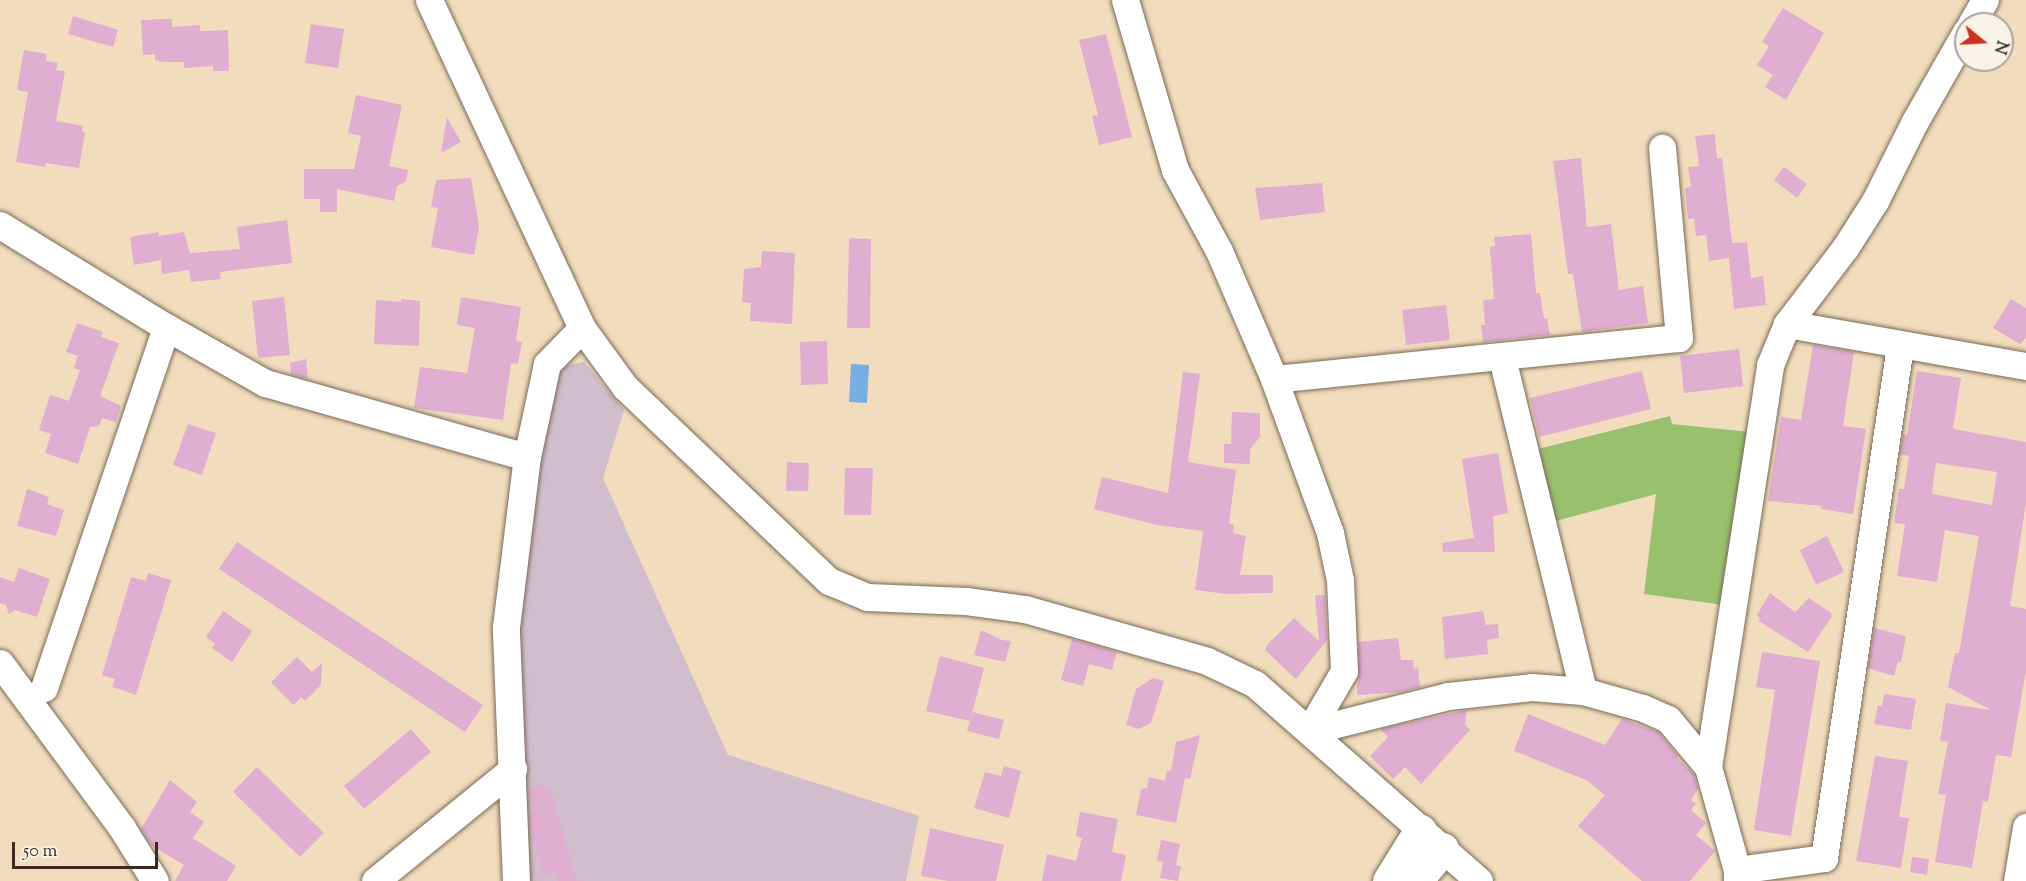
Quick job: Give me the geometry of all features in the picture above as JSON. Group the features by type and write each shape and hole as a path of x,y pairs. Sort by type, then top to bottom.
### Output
{"highway":[{"path":"1389,881 1431,840"},
{"path":"1415,881 1431,840"}],"street":[{"path":"429,0 582,328 625,387 829,580 867,597 966,601 1025,609 1207,661 1255,684 1479,881"},
{"path":"1125,0 1175,171 1219,251 1274,379 1330,533 1340,580 1344,671 1310,731"},
{"path":"1900,346 1824,858 1737,875 1708,767 1770,364 1787,324 1845,248 1875,201 1914,123 1954,53"},
{"path":"1274,379 1502,358 1679,338 1662,148"},
{"path":"0,225 166,327 265,383 527,457"},
{"path":"1787,324 1900,346 2026,366"},
{"path":"44,688 166,327"},
{"path":"516,881 506,627 527,457 548,364 582,328"},
{"path":"1502,358 1583,691"},
{"path":"0,663 122,828 155,881"},
{"path":"1310,731 1448,696 1532,687 1583,691 1668,719 1708,767"},
{"path":"375,881 513,769"},
{"path":"2018,881 2026,827"}],"shaded area":[{"path":"584,362 624,410 603,478 728,755 919,816 906,881 521,881 513,629 552,368"}],"green space":[{"path":"1670,416 1672,424 1750,432 1724,605 1644,594 1656,494 1552,522 1534,450"}],"water":[{"path":"851,364 869,365 867,403 849,402"}],"building":[{"path":"1783,8 1824,33 1786,100 1765,87 1773,75 1757,65 1769,46 1762,42"},
{"path":"73,16 118,30 113,47 68,34"},
{"path":"172,19 172,27 200,25 200,31 228,30 229,71 213,71 213,66 184,68 184,62 162,62 155,60 155,54 143,55 141,20"},
{"path":"311,24 344,29 338,68 305,63"},
{"path":"1106,34 1132,137 1099,145 1092,116 1098,115 1079,40"},
{"path":"24,50 47,54 46,61 58,63 56,70 65,71 56,121 83,126 82,132 85,133 79,168 46,163 45,167 16,162 28,92 17,90"},
{"path":"356,95 402,105 389,166 408,170 406,181 397,186 394,201 337,189 337,212 320,212 320,199 304,199 304,169 354,169 361,136 348,133"},
{"path":"447,117 461,142 441,153"},
{"path":"1715,134 1717,159 1722,158 1732,243 1747,242 1751,278 1763,276 1766,305 1734,309 1729,258 1709,261 1706,235 1696,236 1694,218 1688,219 1685,188 1691,187 1688,167 1699,166 1695,136"},
{"path":"1581,158 1587,227 1611,224 1619,290 1643,286 1648,323 1582,332 1573,274 1568,274 1553,161"},
{"path":"1784,167 1807,184 1797,198 1774,180"},
{"path":"471,178 479,227 474,255 431,247 438,208 431,207 436,180"},
{"path":"1322,183 1325,212 1260,220 1255,188"},
{"path":"287,220 292,263 220,272 221,279 191,282 189,270 162,274 161,260 134,265 130,237 158,232 159,236 184,232 190,253 240,249 237,227"},
{"path":"1531,234 1536,293 1540,293 1544,319 1547,318 1550,335 1483,342 1481,325 1485,325 1483,300 1494,299 1490,247 1495,246 1494,237"},
{"path":"849,238 871,239 870,328 847,328"},
{"path":"762,251 795,253 792,324 750,321 751,303 742,302 744,269 761,267"},
{"path":"284,297 290,355 258,358 252,301"},
{"path":"461,297 521,307 516,341 522,342 518,364 511,363 503,420 414,408 420,367 467,373 475,328 457,325"},
{"path":"401,299 420,301 419,346 374,344 376,300 401,302"},
{"path":"2011,299 2026,308 2026,338 2020,344 1993,328"},
{"path":"1446,305 1450,340 1406,345 1402,310"},
{"path":"77,323 103,332 101,337 119,343 100,396 121,406 116,422 102,418 99,426 90,427 78,464 45,453 51,434 39,430 50,395 69,401 80,370 74,368 78,356 66,352"},
{"path":"827,341 828,384 801,385 800,342"},
{"path":"1813,345 1854,352 1843,426 1866,429 1853,514 1821,509 1822,506 1768,501 1781,417 1801,420"},
{"path":"1739,349 1743,386 1684,393 1680,356"},
{"path":"306,359 308,379 291,374 290,363"},
{"path":"1642,371 1651,409 1539,437 1530,398"},
{"path":"1917,371 1961,378 1953,429 2026,442 2026,503 2010,606 2026,609 2026,671 2011,757 1996,755 1988,802 1983,801 1972,868 1935,862 1946,795 1938,794 1948,742 1940,741 1946,703 1991,710 1948,687 1955,653 1959,653 1979,536 1945,530 1937,582 1897,576 1905,524 1894,523 1899,489 1904,489 1909,456 1900,454 1903,435 1907,435","holes":["1936,463 1997,472 1992,505 1932,494"]},
{"path":"1183,372 1200,374 1188,462 1236,470 1229,523 1234,525 1233,533 1246,536 1240,575 1273,575 1273,593 1227,594 1195,590 1203,531 1157,525 1094,509 1102,477 1168,493"},
{"path":"1232,412 1260,413 1260,437 1250,449 1250,464 1224,463 1224,444 1231,444"},
{"path":"188,424 216,433 202,475 173,465"},
{"path":"1498,453 1508,513 1493,516 1495,552 1443,552 1442,543 1474,538 1462,459"},
{"path":"787,462 809,463 808,491 786,491"},
{"path":"845,468 873,468 871,515 844,515"},
{"path":"27,489 49,497 47,504 64,510 56,536 17,526"},
{"path":"1827,536 1844,572 1816,585 1800,550"},
{"path":"237,542 483,705 465,732 219,569"},
{"path":"19,568 50,579 37,617 15,610 9,614 6,605 0,603 0,577 14,582"},
{"path":"148,573 171,580 136,695 112,687 115,679 102,675 131,577 146,581"},
{"path":"1770,593 1795,612 1809,598 1830,612 1832,616 1808,652 1759,621 1757,615"},
{"path":"1315,595 1325,595 1327,640 1296,679 1265,650 1268,644 1294,618 1319,641"},
{"path":"223,611 252,631 232,662 212,648 215,644 206,637"},
{"path":"1483,611 1486,625 1498,624 1499,638 1487,640 1488,654 1445,659 1442,617"},
{"path":"1874,628 1906,636 1901,663 1898,661 1894,676 1868,668"},
{"path":"981,630 1002,640 1011,641 1005,662 974,655"},
{"path":"1398,638 1401,660 1413,660 1414,669 1418,668 1420,687 1401,692 1357,695 1358,642"},
{"path":"1072,639 1117,652 1112,670 1089,664 1083,686 1061,680"},
{"path":"1762,652 1820,661 1791,836 1754,830 1775,690 1756,687"},
{"path":"940,656 984,668 970,721 926,711"},
{"path":"297,657 312,672 322,663 321,685 305,701 301,697 293,705 271,682"},
{"path":"1153,678 1164,681 1151,723 1139,729 1126,725 1136,689"},
{"path":"1884,694 1916,699 1911,730 1874,724 1878,705 1882,706"},
{"path":"1467,710 1465,725 1470,730 1421,784 1405,767 1393,779 1370,756 1388,737 1380,729"},
{"path":"973,712 1004,720 999,739 967,731"},
{"path":"1528,714 1605,745 1622,719 1658,732 1678,756 1677,758 1694,774 1698,789 1691,800 1696,804 1691,810 1706,823 1696,835 1715,851 1690,881 1642,881 1578,826 1605,795 1586,780 1514,751"},
{"path":"411,729 431,752 364,809 344,786"},
{"path":"1200,735 1190,779 1185,778 1176,823 1136,815 1141,789 1147,788 1149,777 1165,781 1167,770 1171,771 1176,742"},
{"path":"1875,756 1908,761 1899,817 1909,818 1901,868 1856,861"},
{"path":"1004,766 1021,771 1009,818 974,808 985,772 1001,776"},
{"path":"257,767 324,833 300,857 233,792"},
{"path":"170,780 197,802 190,812 204,822 193,838 236,866 227,881 175,881 184,865 151,845 141,829"},
{"path":"544,784 545,788 550,787 577,881 558,881 555,872 543,875 529,823 529,813 532,812 528,788"},
{"path":"1080,812 1118,819 1112,852 1126,855 1121,881 1042,881 1047,854 1076,861 1082,838 1076,836"},
{"path":"930,828 1004,845 996,881 948,881 921,876"},
{"path":"1161,840 1180,844 1176,865 1157,861"},
{"path":"1912,857 1929,859 1927,875 1910,872"},
{"path":"1163,862 1181,866 1178,881 1160,878"}]}
